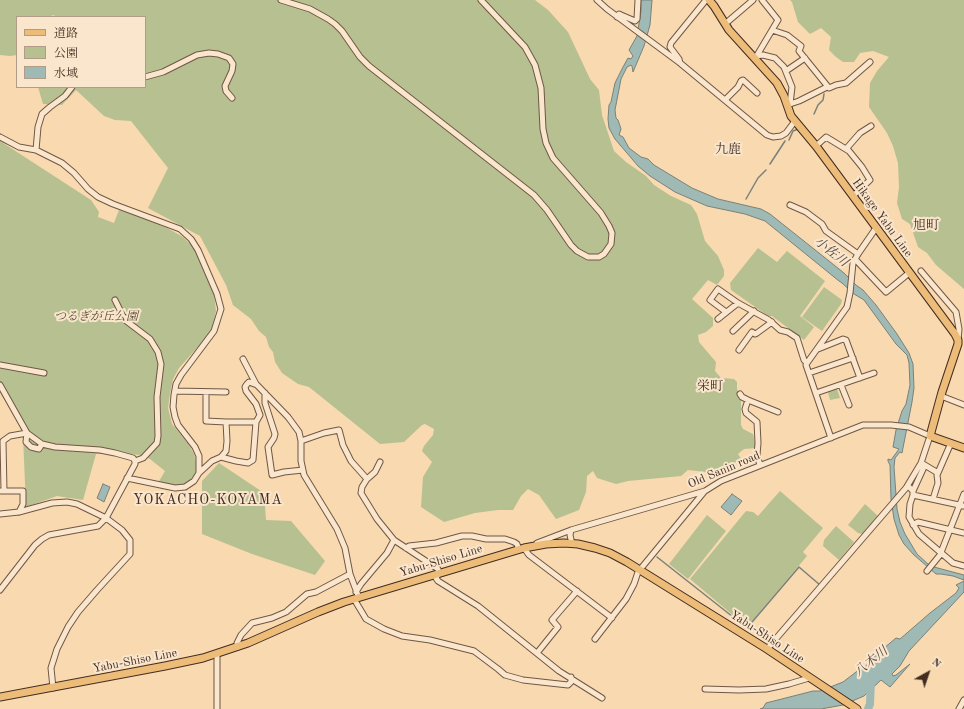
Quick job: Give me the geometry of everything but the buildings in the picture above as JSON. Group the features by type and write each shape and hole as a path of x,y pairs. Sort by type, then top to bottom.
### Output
{"main road":[{"name":"Hikage Yabu Line","path":"708,0 714,6 725,24 781,89 788,104 791,116 816,146 958,340"},
{"path":"958,340 930,436 964,448"},
{"name":"Yabu-Shiso Line","path":"0,698 186,662 217,654 270,634 357,596 522,549 546,544 572,544 595,548 610,553 640,570 767,649 857,709"}],"street":[{"path":"281,0 310,9 336,24 360,57 369,66 534,195 577,251 588,257 599,257 604,254 611,244 612,233 609,226 601,213 553,158 546,143 543,129 541,88 535,65 525,48 481,0"},
{"path":"597,0 617,17 680,63 767,134 773,137 781,136 786,133 795,121"},
{"path":"617,17 619,14 635,22 637,19 638,0"},
{"path":"680,63 679,59 670,47 671,43 708,0"},
{"path":"725,24 753,0"},
{"path":"755,57 778,20 762,0"},
{"path":"772,30 792,38 801,46 799,51 827,87"},
{"path":"146,77 163,72 196,54 218,54 229,58 233,64 226,86 226,91 232,98"},
{"path":"755,57 763,55 775,58 782,64 792,86 788,104 799,101 827,87 830,88 836,84 846,83 870,62"},
{"path":"786,71 805,58"},
{"path":"725,100 738,87 742,80 756,93"},
{"path":"36,150 38,127 42,114 65,96 71,88"},
{"path":"846,149 857,136 871,126"},
{"path":"816,146 826,136 846,149 857,160 870,180 853,196"},
{"path":"0,137 19,147 36,150 62,162 88,189 98,197 180,229 191,239 198,250 217,294 220,308 214,331 186,366 178,379 173,407 178,425 195,447 199,456 199,473"},
{"path":"790,205 806,212 822,224 826,231 856,256 888,293 909,273"},
{"path":"807,362 843,313 850,293 856,256 876,228"},
{"path":"921,271 956,312 959,329 958,340"},
{"path":"726,312 710,300 718,289 738,303 772,322 780,330 788,332 797,338 804,360 807,362 809,373 831,438"},
{"path":"0,590 35,545 42,539 49,535 98,526 106,518 136,461 143,458 157,443 157,397 161,364 158,352 150,339 125,320 115,300"},
{"path":"718,319 738,303"},
{"path":"733,331 754,311"},
{"path":"739,350 752,332 755,334 757,333 772,322"},
{"path":"817,349 843,339 846,340 860,378"},
{"path":"809,373 852,358"},
{"path":"243,359 257,385 288,417 299,432 301,441 301,461 304,475 337,529 345,548 350,574 366,619 402,636 430,640 474,651 505,675 523,680 568,685 571,682 571,677"},
{"path":"0,366 44,373"},
{"path":"816,393 874,373"},
{"path":"221,457 248,463 253,460 256,422 260,416 258,408 246,391 245,386 249,382 257,385"},
{"path":"0,385 27,433 42,444 55,447 100,450 133,458 136,461"},
{"path":"841,385 848,405"},
{"path":"175,391 226,392"},
{"path":"206,392 206,420 256,422"},
{"path":"265,393 265,403 275,434 268,447 272,475 303,470"},
{"path":"740,394 748,400 778,412"},
{"path":"941,396 964,405"},
{"path":"748,400 745,411 757,422 757,455 760,466"},
{"path":"127,478 175,488 185,487 194,481 199,473 212,461 221,457 226,451 228,441 226,422"},
{"name":"Old Sanin road","path":"522,549 571,530 705,491 721,481 863,425 892,425 909,427 930,436"},
{"path":"301,441 324,433 339,430 343,445 351,462 367,479"},
{"path":"27,433 26,442 31,447 39,449 42,444"},
{"path":"19,512 23,504 23,491 2,491 3,441 10,436 27,433"},
{"path":"767,649 907,487 922,463 930,436"},
{"path":"933,500 938,483 938,473 951,443"},
{"path":"380,462 375,472 367,479 362,487 361,493 377,519 394,540 438,569 439,573 436,578 438,581 478,606 559,671 571,677 602,698"},
{"path":"922,463 938,473"},
{"path":"922,463 924,467 913,493 909,517 919,534 941,554 956,565 964,566"},
{"path":"907,487 913,493 933,500 962,506"},
{"path":"595,639 612,618 631,589 640,570 705,491"},
{"path":"927,571 941,554 950,530 962,506 964,494"},
{"path":"0,514 19,512 52,503 68,502 77,504 106,518 122,530 130,540 130,554 97,590 74,620 57,649 51,668 53,688"},
{"path":"913,525 918,522 964,533"},
{"path":"571,530 570,535 572,544"},
{"path":"406,548 409,546 436,543 462,536 472,536 486,539 505,539 514,542 612,618"},
{"path":"357,596 362,584 387,553 394,540"},
{"path":"238,647 237,643 240,635 252,623 272,618 286,612 301,601 307,594 316,592 350,574"},
{"path":"537,653 558,627 552,620 577,592"},
{"path":"217,654 217,709"},
{"path":"705,689 739,690 766,688 789,684 809,678"},
{"path":"958,709 964,700"}],"green space":[{"path":"0,0 535,0 548,10 568,32 590,79 599,90 602,115 614,151 626,162 646,176 654,185 671,196 691,205 697,214 705,241 718,256 724,270 724,276 717,285 708,280 692,299 713,318 713,326 706,332 698,335 699,342 716,362 715,371 721,378 734,379 737,382 737,389 741,398 741,425 743,429 753,434 756,448 744,449 738,454 742,460 721,467 715,473 688,470 681,476 628,481 616,484 597,478 593,471 587,476 586,492 579,510 556,519 539,495 528,489 521,496 513,510 475,513 444,522 421,507 423,477 432,462 422,451 433,435 434,429 425,424 404,442 380,444 309,387 298,384 282,373 275,362 273,352 269,347 266,337 259,331 251,319 233,305 226,285 200,236 148,208 168,168 131,121 115,120 104,116 76,90 62,105 43,104 38,88 146,88 146,16 16,16 16,55 0,55"},
{"path":"790,0 964,0 964,289 936,265 927,253 918,247 910,224 902,219 897,203 899,187 898,163 893,146 887,133 869,107 870,83 877,71 889,57 873,51 860,53 854,62 843,62 829,50 831,37 821,28 810,34 798,22"},
{"name":"つるぎが丘公園","path":"0,141 91,200 99,212 98,217 114,223 119,210 133,214 167,228 183,237 191,245 198,256 214,294 216,311 212,329 179,368 173,379 170,393 168,408 172,424 189,445 197,464 196,473 184,484 175,486 158,483 165,471 150,459 141,455 96,454 83,500 57,496 26,507 23,436 0,385"},
{"path":"758,248 777,262 787,251 825,281 800,316 814,327 804,340 772,316 768,316 731,290 730,283"},
{"path":"824,287 842,300 841,304 822,331 802,317"},
{"path":"837,389 840,398 830,400 828,392"},
{"path":"219,463 264,493 266,520 291,521 325,561 315,575 252,554 202,534 202,481"},
{"path":"780,491 823,528 803,552 807,556 747,627 690,579 746,511 753,512 758,516"},
{"path":"865,504 878,516 862,534 858,533 848,525"},
{"path":"707,515 726,531 688,579 669,564"},
{"path":"836,526 854,542 839,560 823,546 824,540"}],"water":[{"path":"641,0 652,0 650,25 644,46 633,72 631,65 627,67 621,79 615,110 616,118 621,129 619,135 623,137 629,148 641,157 648,159 654,165 692,188 718,199 761,209 770,214 844,273 863,290 876,305 909,353 913,364 914,388 912,402 902,453 900,452 895,458 894,467 897,509 900,522 905,534 917,554 928,564 964,575 964,580 953,576 936,574 914,555 904,544 899,535 894,519 891,499 890,465 888,459 891,460 899,449 893,447 896,430 902,411 906,404 910,385 909,363 907,355 896,344 864,300 854,294 765,221 745,214 707,206 675,192 650,176 638,166 615,139 609,128 609,105 615,83 628,58 631,59 633,56 629,50 637,36 641,11"},
{"path":"103,484 110,487 104,502 97,498"},
{"path":"732,494 742,501 731,515 721,507"},
{"name":"八木川","path":"964,581 964,592 909,651 900,666 892,674 893,676 910,664 890,687 881,680 864,696 843,705 821,709 760,709 763,708 766,703 813,691 820,691 843,682 860,669 862,670 877,654 896,638 900,639 956,593 959,588 956,585"}],"waterway":[{"path":"814,114 818,105 823,100 824,94"},
{"path":"789,140 793,131 798,129"},
{"path":"770,164 785,141"},
{"path":"746,199 758,178 766,170"},
{"path":"657,557 747,628 799,567 820,585"},
{"name":"八木川","path":"868,709 870,704 871,680"}],"district":[{"name":"九鹿","path":"728,150"},
{"name":"旭町","path":"926,226"},
{"name":"栄町","path":"710,387"},
{"name":"YOKACHO-KOYAMA","path":"208,500"}],"water label":[{"name":"小佐川","path":"831,252"}]}
